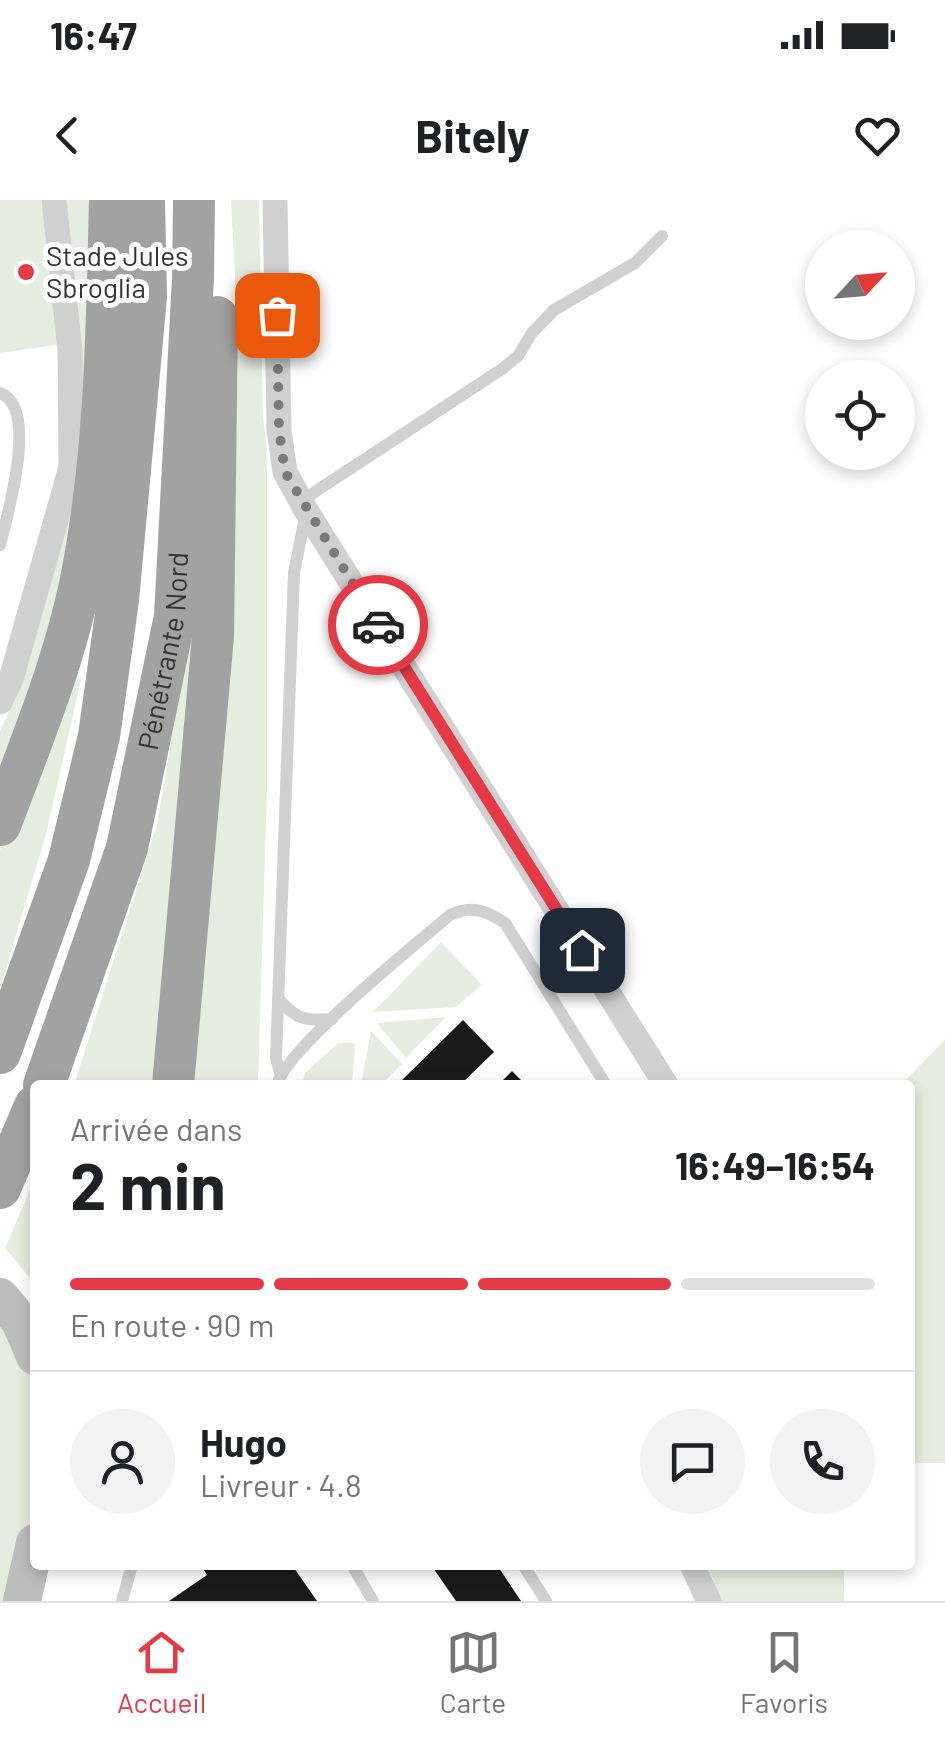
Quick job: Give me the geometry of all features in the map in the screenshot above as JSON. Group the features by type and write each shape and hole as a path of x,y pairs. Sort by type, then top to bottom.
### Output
{"highway":[{"path":"0,825 49,695 84,566 105,389 110,200"},
{"name":"Pénétrante Nord","path":"0,1053 69,860 99,736 118,600 146,297 144,200"},
{"name":"Pénétrante Nord","path":"46,1080 128,848 175,616 194,200"},
{"path":"172,1080 213,636 218,335 210,200"},
{"path":"0,1188 30,1118"}],"main road":[{"path":"0,1276 24,1322"},
{"path":"22,1601 30,1565"},
{"path":"36,1601 45,1570"}],"street":[{"path":"0,702 11,679 71,467 70,350 54,200"},
{"path":"275,200 279,430 285,472 663,1080"},
{"path":"694,1570 710,1601"}],"lane":[{"path":"279,1079 276,1058 294,573 304,506 502,369 518,356 532,333 554,310 635,263 662,236"},
{"path":"0,393 16,405 21,422 15,476 0,545"},
{"path":"279,1079 332,1019 450,915 473,908 505,923 603,1080"},
{"path":"280,1000 291,1014 305,1021 332,1019"},
{"path":"122,1601 131,1570"},
{"path":"355,1570 373,1601"},
{"path":"525,1570 546,1601"}],"shaded area":[{"name":"Stade Jules Sbroglia","path":"0,200 41,200 63,344 0,353"},
{"path":"66,200 96,200 93,340 82,480 54,626 0,782 0,731 22,683 79,469 82,349"},
{"path":"231,200 259,200 263,419 267,448 267,790 258,1080 189,1080 230,620 238,334"},
{"path":"207,489 157,1080 76,1080 157,824 186,654"},
{"path":"68,673 81,680 46,834 0,989 0,850 37,767"},
{"path":"441,942 482,985 456,1007 373,1012"},
{"path":"446,1017 406,1058 377,1023"},
{"path":"371,1031 402,1064 386,1080 362,1080"},
{"path":"945,1039 945,1463 915,1463 915,1080 906,1080"},
{"path":"338,1043 355,1043 352,1080 303,1080 305,1073"},
{"path":"30,1190 30,1278 5,1248"},
{"path":"0,1317 18,1345 30,1378 30,1520 9,1601 0,1601"},
{"path":"710,1570 844,1570 844,1601 721,1601"}],"building":[{"path":"463,1020 494,1052 465,1080 402,1080"},
{"path":"512,1071 521,1080 503,1080"},
{"path":"204,1570 295,1570 317,1601 169,1601 207,1575"},
{"path":"434,1570 500,1570 521,1601 456,1601"}],"way so far":[{"path":"277,315 279,430 285,472 378,625"}],"place":[{"name":"Stade Jules Sbroglia","path":"26,272"}],"route":[{"path":"378,625 582,950"}]}
